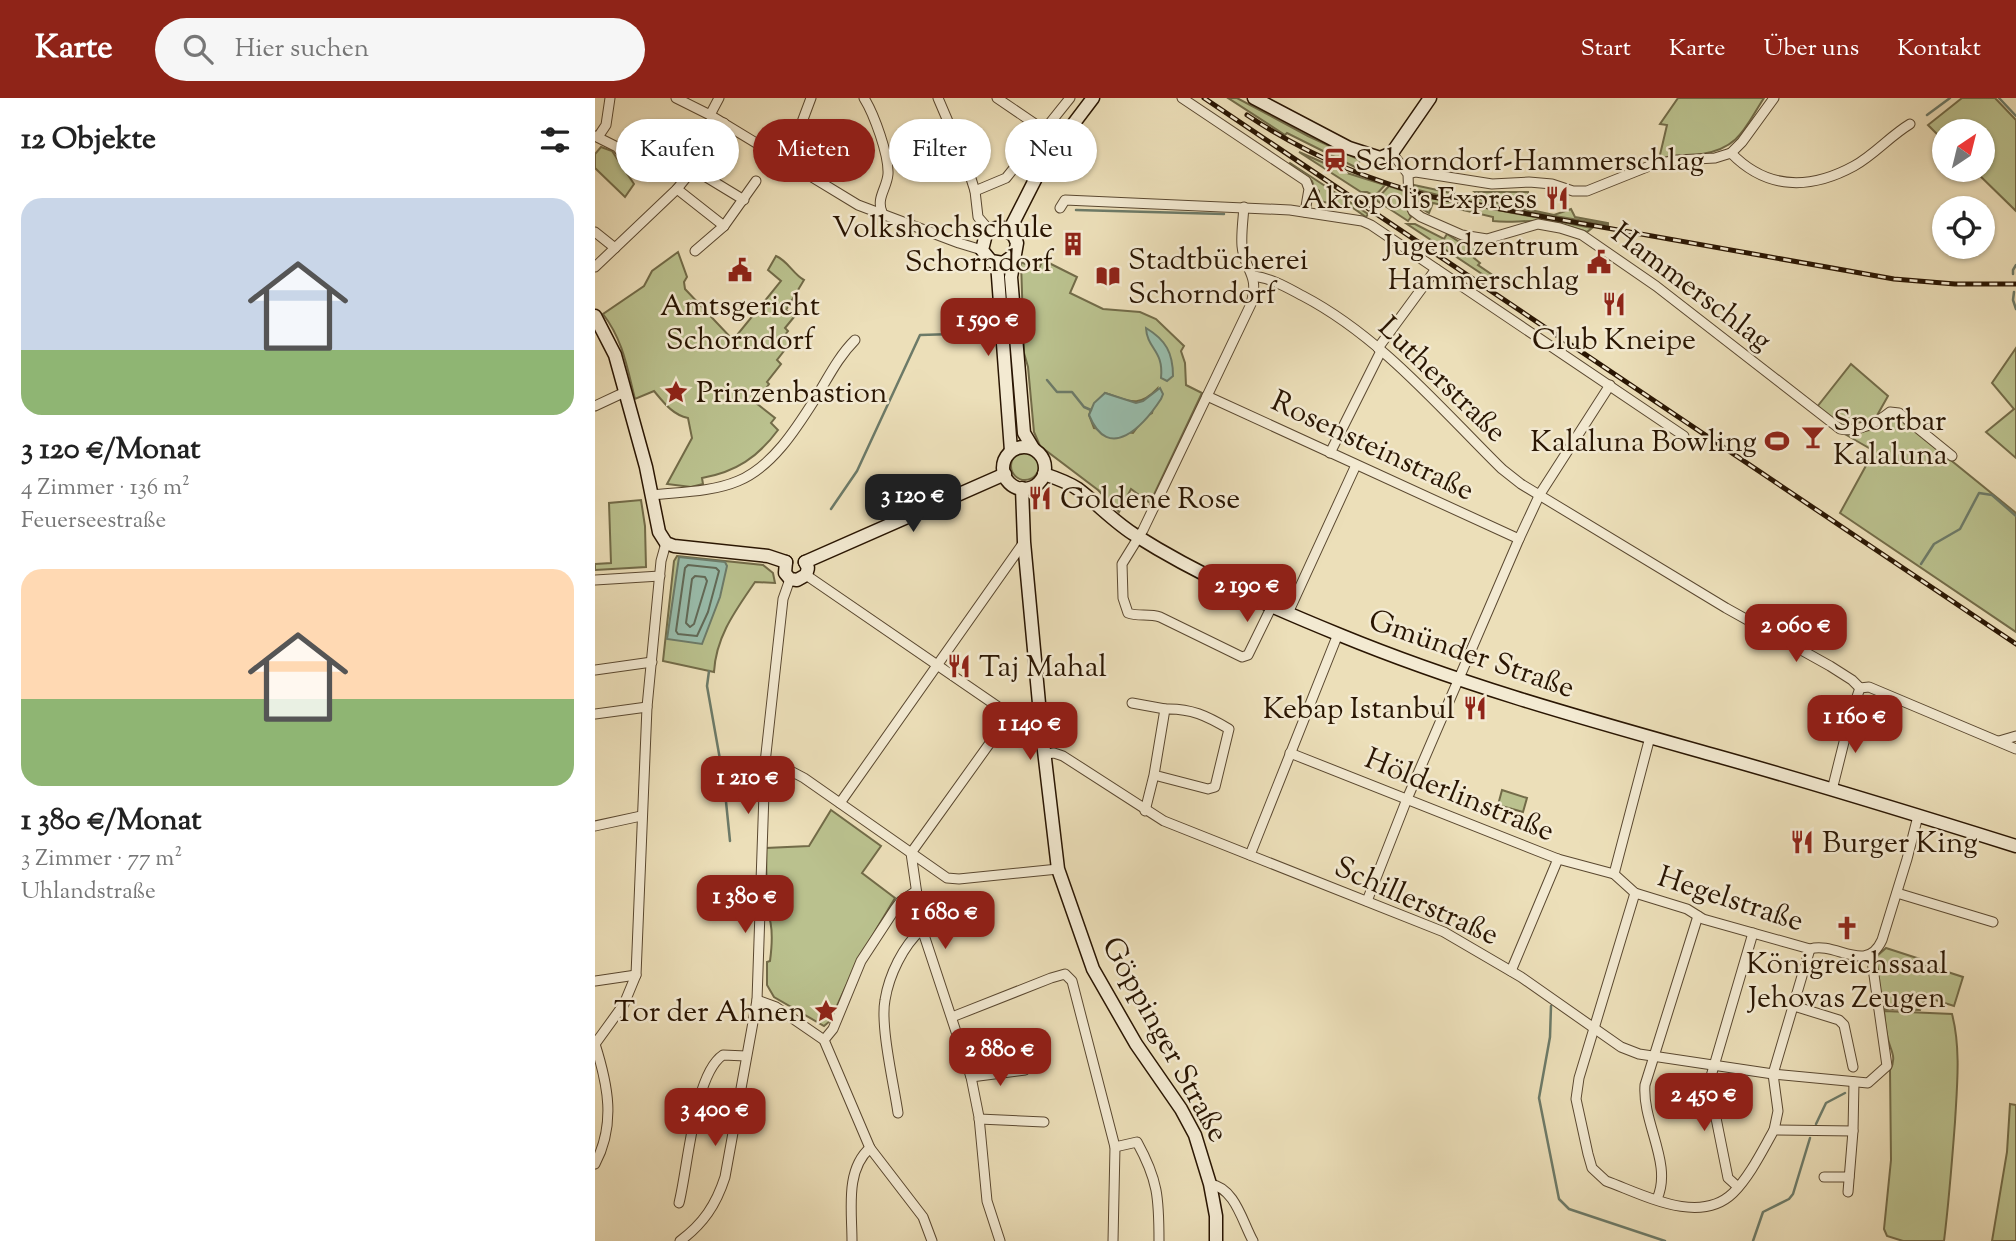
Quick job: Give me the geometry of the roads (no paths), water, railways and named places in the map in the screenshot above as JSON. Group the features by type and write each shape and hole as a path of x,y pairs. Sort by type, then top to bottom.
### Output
{"main road":[{"path":"1009,230 1043,164 1093,98"},
{"path":"1254,98 1366,155 1380,158 1392,153 1430,98"},
{"path":"997,263 1011,451 1005,462 1005,474 1013,485 1022,488 1037,484 1044,474 1042,456 1033,448 1024,433 1010,277 1017,243 1009,230 990,230 983,239 982,250 991,261 1009,261 1013,257"},
{"path":"595,316 615,355 652,495 659,532 666,543 768,556 786,562"},
{"path":"1011,451 1022,447 1033,448"},
{"path":"805,568 795,556 786,562 784,570 790,579 797,580 805,568 1005,474"},
{"name":"Gmünder Straße","path":"1044,474 1078,489 1114,522 1138,537 1272,606 1458,681 2016,846"},
{"name":"Göppinger Straße","path":"1022,488 1024,542 1041,725 1058,869 1089,962 1136,1044 1195,1135 1210,1184 1216,1216 1216,1241"}],"street":[{"path":"676,98 717,119"},
{"path":"710,115 719,98"},
{"path":"801,119 811,98"},
{"path":"864,98 874,117 887,165 888,174 880,200 882,212"},
{"path":"938,98 975,191 978,217 990,230"},
{"path":"997,98 1028,119"},
{"path":"1053,119 1070,98"},
{"path":"1182,98 1306,181 1309,189 1305,212"},
{"path":"1392,153 1408,174 1416,172 1492,184 1529,181 1552,184 1573,191 1587,191 1653,165 1677,160 1715,158 1731,153 1774,98"},
{"path":"609,101 606,125 597,137 616,146"},
{"path":"1731,153 1753,173 1768,179 1791,184 1817,182 1855,166 1910,124"},
{"name":"Hammerschlag","path":"1408,174 1409,202 1413,211 1421,217 1462,235 1487,239 1538,224 1582,236 1656,286 1840,429 1847,431 1859,428 1881,420 1890,412 1899,413 1952,456"},
{"path":"975,191 1005,178"},
{"path":"595,267 683,182"},
{"path":"715,182 744,200"},
{"path":"695,251 724,226 755,182"},
{"path":"823,182 859,205 982,250"},
{"path":"677,190 724,226"},
{"path":"1063,204 1244,207 1305,212 1371,225 1684,436"},
{"path":"1244,207 1242,248 1254,276 1255,292 1207,396 1122,564 1123,598 1128,613 1160,617 1242,657 1248,655 1272,606"},
{"path":"595,232 615,248"},
{"path":"1330,453 1379,349 1436,269"},
{"name":"Lutherstraße","path":"1254,276 1270,278 1348,323 1379,349 1501,469 1540,495 1726,608 1830,666 1860,688 1869,687 2016,749"},
{"path":"652,495 719,487 739,481 756,470 774,454 799,423 835,364 855,340"},
{"path":"1367,901 1519,539 1540,495 1610,385"},
{"path":"595,406 625,392"},
{"name":"Rosensteinstraße","path":"1207,396 1519,539"},
{"path":"1288,613 1356,465"},
{"path":"840,803 1024,542"},
{"path":"595,1164 605,1138 609,1097 606,1077 595,1044 624,1004 636,975 647,707 660,576 666,543"},
{"path":"805,568 1025,726 1041,725"},
{"path":"595,580 660,576"},
{"path":"680,1241 699,1225 719,1195 725,1177 757,1000 765,763 783,599 790,579"},
{"path":"1250,855 1338,634"},
{"path":"595,670 652,662"},
{"path":"1832,790 1860,688"},
{"path":"1132,703 1165,709 1185,708 1207,716 1229,729 1215,787 1207,789 1154,775"},
{"path":"595,714 647,707"},
{"path":"1010,715 1027,715 1040,709"},
{"path":"1145,811 1165,709"},
{"path":"1000,1241 987,1200 979,1119 971,1077 922,929 911,853 1010,715"},
{"path":"1999,741 2016,736"},
{"name":"Hegelstraße","path":"1650,737 1614,874 1635,893 1688,909 1698,916 1810,949 1820,946 1858,957 1871,954"},
{"name":"Hölderlinstraße","path":"1290,753 1558,859 1614,874"},
{"name":"Schillerstraße","path":"1046,754 1063,756 1145,811 1208,840 1444,932 1511,971 1630,1051 1713,1066 1854,1082"},
{"path":"765,763 785,768 804,778 947,878 1058,869"},
{"path":"595,826 641,816"},
{"path":"1848,1192 1854,1082 1868,1083 1888,1066 1871,954 1882,940 1918,816"},
{"path":"1511,971 1558,859"},
{"path":"824,1040 833,1029 861,961 901,901 916,891"},
{"path":"1635,893 1579,1078 1576,1099 1592,1168 1606,1181 1681,1207 1702,1208 1724,1200 1738,1187 1774,1130 1778,1111 1773,1074 1810,949"},
{"path":"1897,893 1993,922"},
{"path":"1657,1199 1663,1188 1663,1179 1644,1095 1698,916"},
{"path":"898,1114 885,1020 885,1000 901,956 922,929"},
{"path":"1738,1187 1728,1178 1709,1083 1753,933"},
{"path":"952,1017 1065,974 1073,981 1115,1147 1113,1241"},
{"path":"595,981 636,975"},
{"path":"757,1000 776,1007 824,1040 870,1148 923,1217 932,1241"},
{"path":"1794,1006 1839,1020 1844,1025 1853,1067"},
{"path":"679,1203 696,1111 710,1071 723,1055 746,1056"},
{"path":"971,1077 1025,1070"},
{"path":"979,1119 1044,1122"},
{"path":"1774,1130 1853,1130"},
{"path":"1115,1147 1137,1142 1152,1169 1159,1197 1159,1241"},
{"path":"852,1241 853,1178 860,1158 870,1148"},
{"path":"1824,1177 1849,1177"},
{"path":"1210,1184 1219,1185 1232,1198 1253,1241"}],"water":[{"path":"1146,328 1159,337 1170,354 1173,376 1167,381 1161,378 1160,361 1149,341"},
{"path":"1160,388 1163,394 1154,409 1126,435 1106,437 1097,429 1089,415 1094,403 1105,393 1136,403"},
{"path":"679,557 725,562 727,566 720,597 702,644 667,639"}],"waterway":[{"path":"1927,115 1950,98"},
{"path":"1999,98 2016,116"},
{"path":"1076,210 1224,214"},
{"path":"2013,274 2016,265"},
{"path":"2014,292 2016,309"},
{"path":"831,509 857,471 920,335 987,333"},
{"path":"1047,380 1057,392 1072,392 1084,407 1091,410"},
{"path":"1921,564 1934,544 1960,529 1979,493 1992,495 2016,516"},
{"path":"709,671 707,686 724,782 730,841"},
{"path":"1551,1006 1550,1037 1539,1098 1559,1199 1569,1209 1665,1241"},
{"path":"1816,1124 1826,1103 1845,1093"},
{"path":"1753,1241 1763,1212 1789,1199 1793,1194 1810,1138"}],"railway":[{"path":"1204,98 2016,644"},
{"path":"1247,115 1337,164 1433,197 1894,279 1955,284 2016,284"}],"place":[{"name":"Schorndorf-Hammerschlag","path":"1335,160"},
{"name":"Akropolis Express","path":"1557,198"},
{"name":"Volkshochschule Schorndorf","path":"1073,244"},
{"name":"Jugendzentrum Hammerschlag","path":"1599,262"},
{"name":"Amtsgericht Schorndorf","path":"740,270"},
{"name":"Stadtbücherei Schorndorf","path":"1108,276"},
{"name":"Club Kneipe","path":"1614,304"},
{"name":"Prinzenbastion","path":"676,392"},
{"name":"Sportbar Kalaluna","path":"1813,437"},
{"name":"Kalaluna Bowling","path":"1777,441"},
{"name":"Goldene Rose","path":"1040,498"},
{"name":"Taj Mahal","path":"959,666"},
{"name":"Kebap Istanbul","path":"1475,708"},
{"name":"Burger King","path":"1802,842"},
{"name":"Königreichssaal Jehovas Zeugen","path":"1847,928"},
{"name":"Tor der Ahnen","path":"826,1011"}]}
